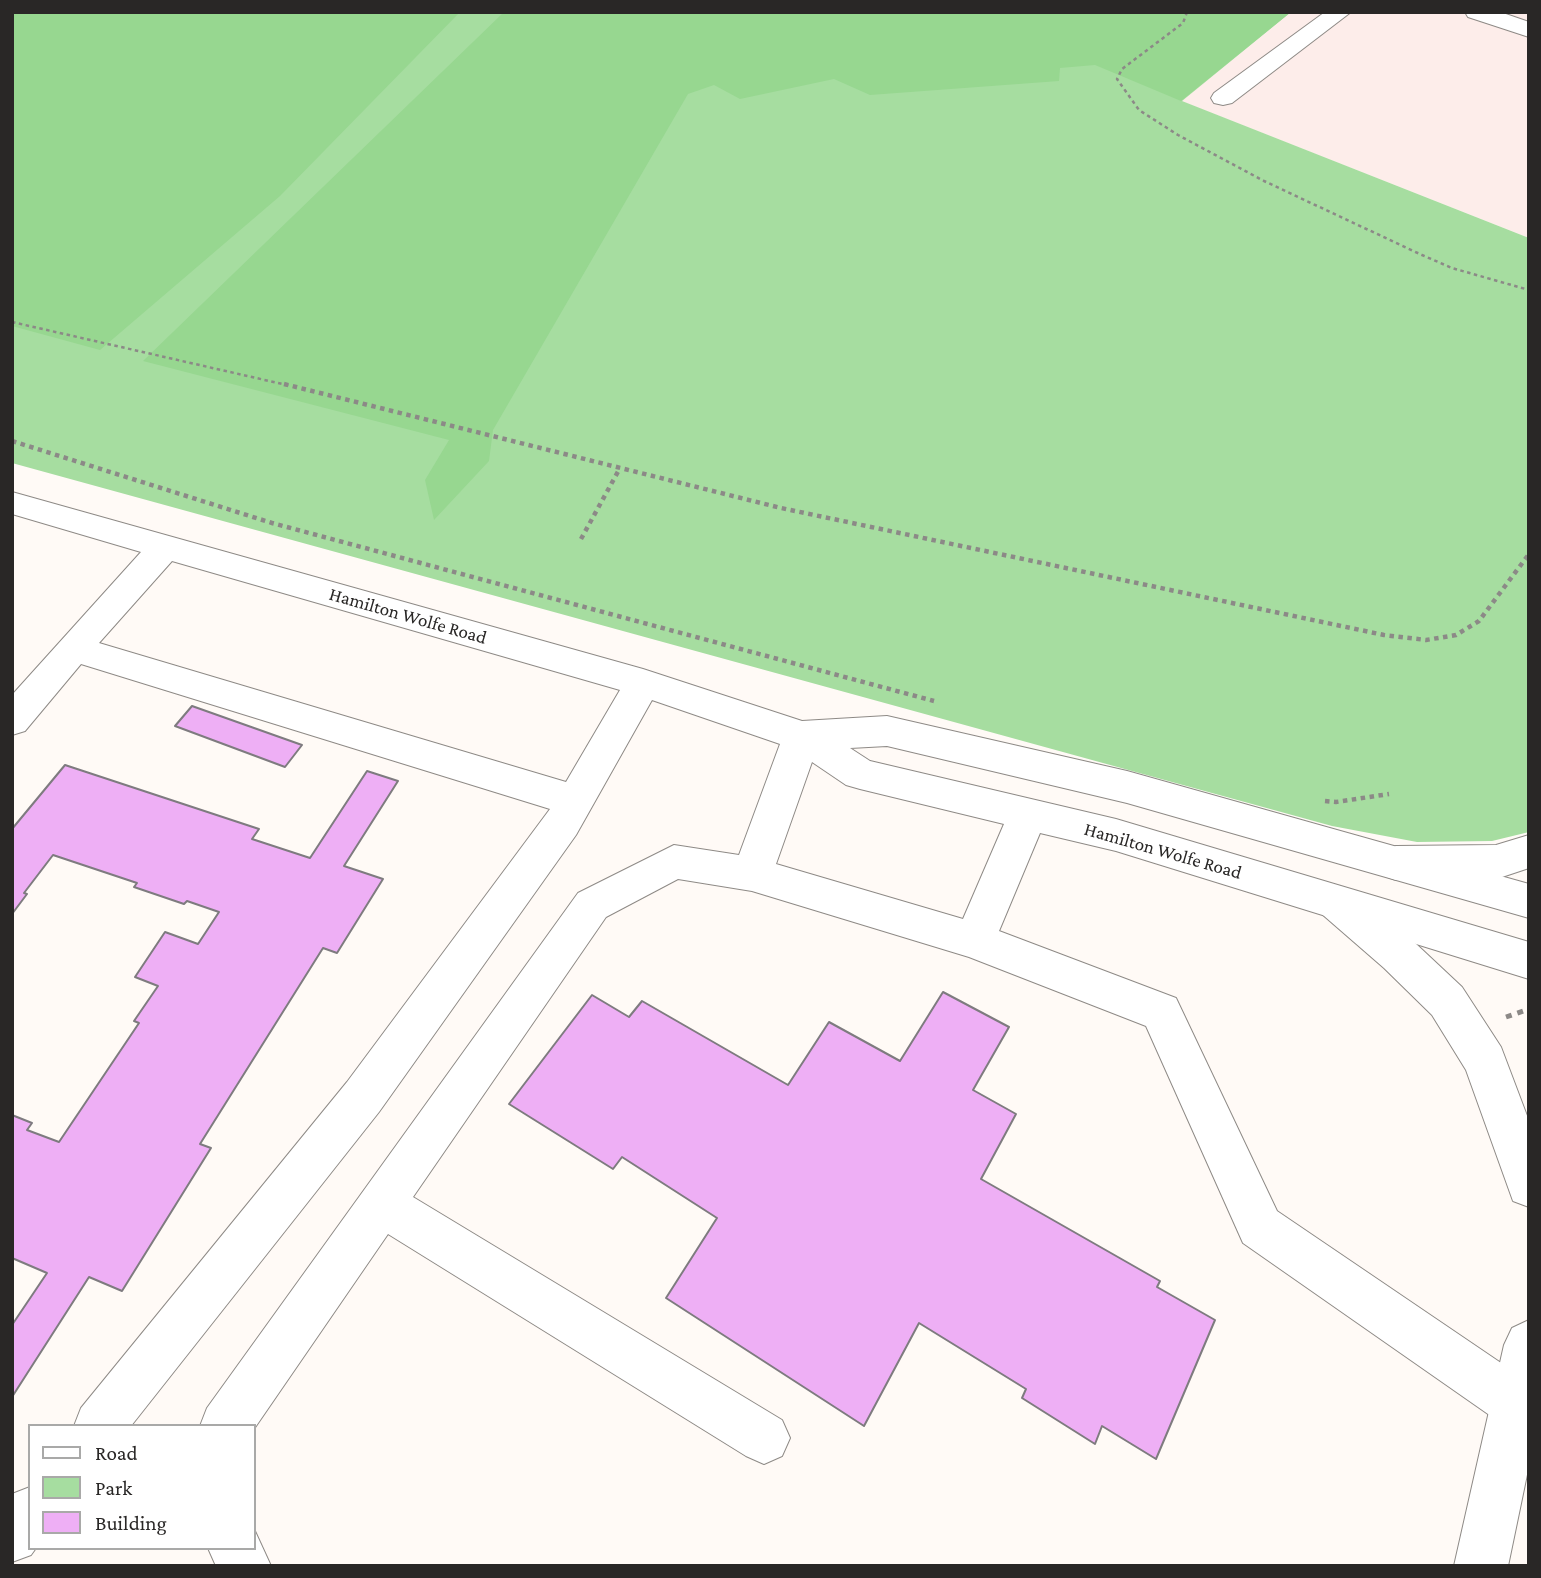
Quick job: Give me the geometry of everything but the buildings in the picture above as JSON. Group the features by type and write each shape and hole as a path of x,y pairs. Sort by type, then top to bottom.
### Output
{"street":[{"path":"1223,98 1340,12"},
{"path":"1476,12 1529,30"},
{"name":"Hamilton Wolfe Road","path":"12,503 643,683 802,736 860,775 1116,835 1529,961"},
{"path":"12,721 165,547"},
{"path":"74,649 576,800"},
{"path":"101,1424 363,1097 562,824 643,683"},
{"name":"Hamilton Wolfe Road","path":"802,736 887,731 1127,787 1529,901"},
{"path":"752,874 802,736"},
{"path":"974,940 1028,814"},
{"path":"1396,863 1496,862 1529,851"},
{"path":"226,1424 592,905 674,862 752,874 974,940 1161,1012 1260,1227 1516,1403"},
{"path":"1337,903 1399,955 1447,1001 1485,1061 1529,1185"},
{"path":"381,1204 764,1438"},
{"path":"1481,1566 1529,1345"},
{"path":"12,1536 28,1516"},
{"path":"236,1550 244,1566"}],"path":[{"path":"1187,12 1183,23 1122,69 1117,79 1139,110 1178,135 1264,181 1422,256 1452,268 1529,290"},
{"path":"12,322 258,378 781,508 1384,635 1426,640 1457,635 1479,621 1529,554"},
{"path":"12,441 25,442 135,482 285,527 946,704"},
{"path":"581,539 620,468"},
{"path":"1323,801 1336,802 1389,794"},
{"path":"1494,1021 1529,1009"}],"shaded area":[{"path":"1291,12 1529,12 1529,238 1181,101"}],"green space":[{"path":"12,12 1291,12 1182,101 1529,238 1529,832 1492,841 1417,842 1332,826 12,463"},
{"path":"12,12 460,12 280,196 100,350 12,326"},
{"path":"504,12 1291,12 1181,101 1095,65 1060,68 1059,81 870,95 834,79 740,99 714,85 688,94 493,430 489,461 434,520 425,480 449,440 143,361"}]}
